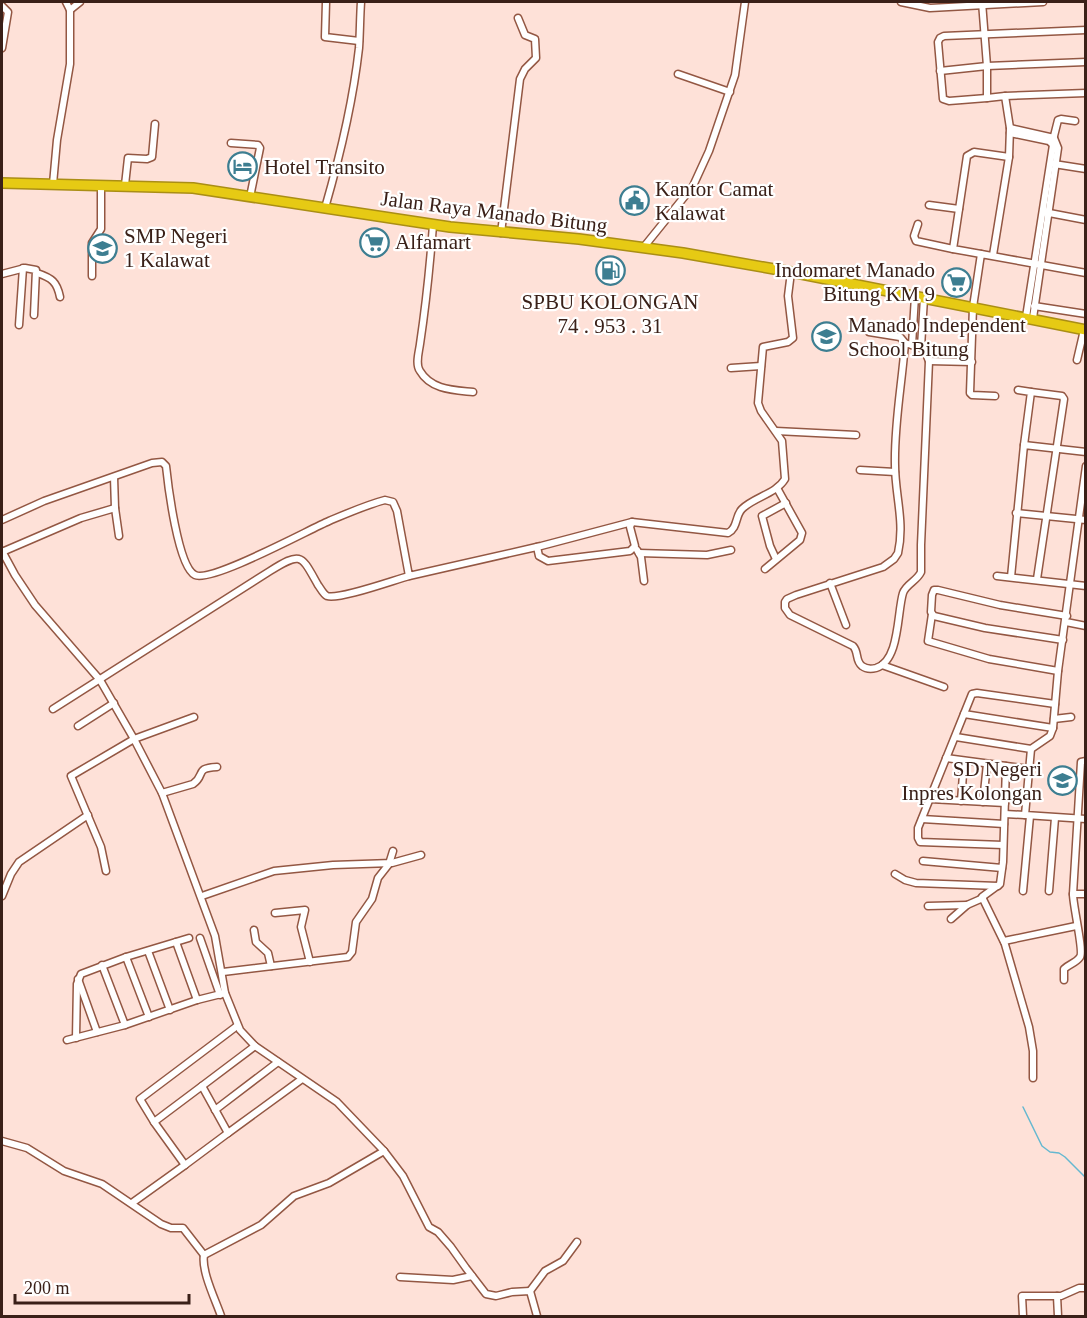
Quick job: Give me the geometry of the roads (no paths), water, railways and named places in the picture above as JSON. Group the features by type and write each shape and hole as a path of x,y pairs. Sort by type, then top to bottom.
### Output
{"highway":[{"name":"Jalan Raya Manado Bitung","path":"2,183 193,188 434,225 579,239 791,272 1085,330"}],"street":[{"path":"53,184 57,140 70,64 69,10 66,2"},
{"path":"69,10 80,2"},
{"path":"326,2 325,37 359,41"},
{"path":"325,207 342,148 359,41 361,2 354,2"},
{"path":"643,248 693,186 710,151 730,92 739,56 745,2"},
{"path":"901,2 930,8 1043,2"},
{"path":"982,4 987,98"},
{"path":"2,6 8,12 2,48"},
{"path":"501,232 520,79 525,69 536,58 535,39 525,35 518,18"},
{"path":"1086,30 944,36 938,42 942,96 945,100 1086,93"},
{"path":"940,71 987,66 1086,62"},
{"path":"678,74 730,92"},
{"path":"993,255 1009,157 1010,131 1005,96"},
{"path":"1053,140 1058,120 1061,118 1075,121"},
{"path":"125,185 128,158 152,157 155,124"},
{"path":"1010,131 1053,140 1058,148 1030,318"},
{"path":"231,143 259,146 250,197"},
{"path":"953,249 969,154 974,152 1009,157"},
{"path":"1054,164 1086,169"},
{"path":"92,276 92,243 101,229 101,185"},
{"path":"929,205 959,209"},
{"path":"1046,212 1086,220"},
{"path":"918,224 914,236 916,241 1086,273"},
{"path":"434,225 418,369 442,389 473,392"},
{"path":"981,254 973,307 971,394 995,396"},
{"path":"1030,318 1034,306 1038,264"},
{"path":"19,325 22,268"},
{"path":"2,274 22,268 34,268 37,273 53,280 58,286 60,297"},
{"path":"53,709 292,559 300,559 307,563 321,590 328,596 336,596 632,522 728,533 733,530 742,509 777,488 786,475 782,441 759,405 763,347 788,342 793,338 788,296 791,272"},
{"path":"34,315 37,273"},
{"path":"869,332 900,337 908,344 921,347 929,361 921,572 904,592 895,644 888,659 874,669 862,666 853,646 790,615 784,602 830,583 883,567 894,559 900,544 895,472 898,394 908,344 919,297"},
{"path":"919,297 921,347"},
{"path":"1034,306 1086,314"},
{"path":"1077,360 1085,330"},
{"path":"929,361 972,362"},
{"path":"731,368 761,366"},
{"path":"1018,390 1064,398 1037,579"},
{"path":"1011,577 1016,513 1031,392"},
{"path":"776,431 856,435"},
{"path":"1024,445 1086,452"},
{"path":"2,520 44,501 152,463 162,462 166,466 181,555 188,569 195,575 212,574 243,562 330,521 385,500 393,502 397,511 409,576"},
{"path":"956,737 1031,749 1050,736 1053,728 1070,584 1082,520 1086,466"},
{"path":"860,470 895,472"},
{"path":"114,477 119,536"},
{"path":"765,569 800,540 802,533 777,488"},
{"path":"776,560 762,516 786,503"},
{"path":"115,508 81,518 2,552 35,605 99,680 114,703 162,793 215,936 223,972 223,994"},
{"path":"1016,513 1082,520"},
{"path":"632,522 630,527 639,553 644,581"},
{"path":"537,547 539,556 544,561 548,561 630,551 635,544"},
{"path":"639,553 707,555 731,550"},
{"path":"998,576 1086,586"},
{"path":"830,583 846,626"},
{"path":"1058,671 989,659 928,641 932,595 936,590 1066,619 1086,626"},
{"path":"932,614 985,628 1063,640"},
{"path":"882,665 944,687"},
{"path":"1003,845 920,842 918,828 956,737 970,696 975,692 1055,704"},
{"path":"78,726 114,703"},
{"path":"964,714 1053,728"},
{"path":"106,871 101,847 71,776 134,739 194,717"},
{"path":"1054,719 1071,717"},
{"path":"1023,891 1031,749"},
{"path":"946,758 1029,769"},
{"path":"961,801 964,761"},
{"path":"1064,980 1064,969 1079,959 1082,952 1076,926 1073,894 1082,819 1081,762 1086,761"},
{"path":"983,802 987,764"},
{"path":"951,919 1000,884 1006,766"},
{"path":"162,793 193,784 202,770 217,767"},
{"path":"930,799 1005,803"},
{"path":"1005,814 1082,819"},
{"path":"2,896 19,862 88,815"},
{"path":"1049,891 1055,818"},
{"path":"922,819 1004,824"},
{"path":"223,972 345,958 350,955 356,922 372,899 379,875 390,863 393,851"},
{"path":"202,896 278,870 333,864 390,863 421,855"},
{"path":"923,861 1002,868"},
{"path":"895,874 916,883 998,886"},
{"path":"1073,894 1086,894"},
{"path":"983,898 1004,942 1016,976 1029,1027 1034,1078"},
{"path":"928,906 967,906"},
{"path":"275,913 305,910 301,927 310,962"},
{"path":"1004,942 1007,939 1076,926"},
{"path":"254,930 256,942 268,953 271,966"},
{"path":"76,1038 78,979 86,971 189,938"},
{"path":"200,938 237,1026 255,1046 337,1102 384,1151 403,1176 429,1227 438,1232 451,1246 486,1294 496,1296 530,1291 545,1271 563,1261 577,1242"},
{"path":"176,942 197,1000"},
{"path":"148,951 170,1010"},
{"path":"126,957 149,1017"},
{"path":"102,965 125,1025"},
{"path":"78,979 97,1032"},
{"path":"67,1040 125,1025 197,1000 223,994"},
{"path":"185,1165 140,1099 237,1026"},
{"path":"154,1122 255,1046"},
{"path":"215,1110 278,1062"},
{"path":"132,1203 302,1079"},
{"path":"202,1086 228,1133"},
{"path":"2,1141 27,1148 53,1165 102,1184 165,1226 183,1228 204,1256 205,1271 221,1317"},
{"path":"204,1256 261,1225 294,1196 329,1183 384,1151"},
{"path":"400,1277 453,1280 472,1276"},
{"path":"1023,1317 1022,1296 1057,1296 1086,1288"},
{"path":"530,1291 537,1317"},
{"path":"1057,1296 1058,1317"}],"waterway":[{"path":"1023,1107 1042,1146 1050,1152 1059,1153 1065,1157 1086,1178"}],"place":[{"name":"Hotel Transito","path":"243,167"},
{"name":"Kantor Camat Kalawat","path":"634,201"},
{"name":"Alfamart","path":"374,242"},
{"name":"SMP Negeri 1 Kalawat","path":"103,248"},
{"name":"SPBU KOLONGAN 74 . 953 . 31","path":"610,271"},
{"name":"Indomaret Manado Bitung KM 9","path":"956,282"},
{"name":"Manado Independent School Bitung","path":"827,337"},
{"name":"SD Negeri Inpres Kolongan","path":"1063,781"}]}
